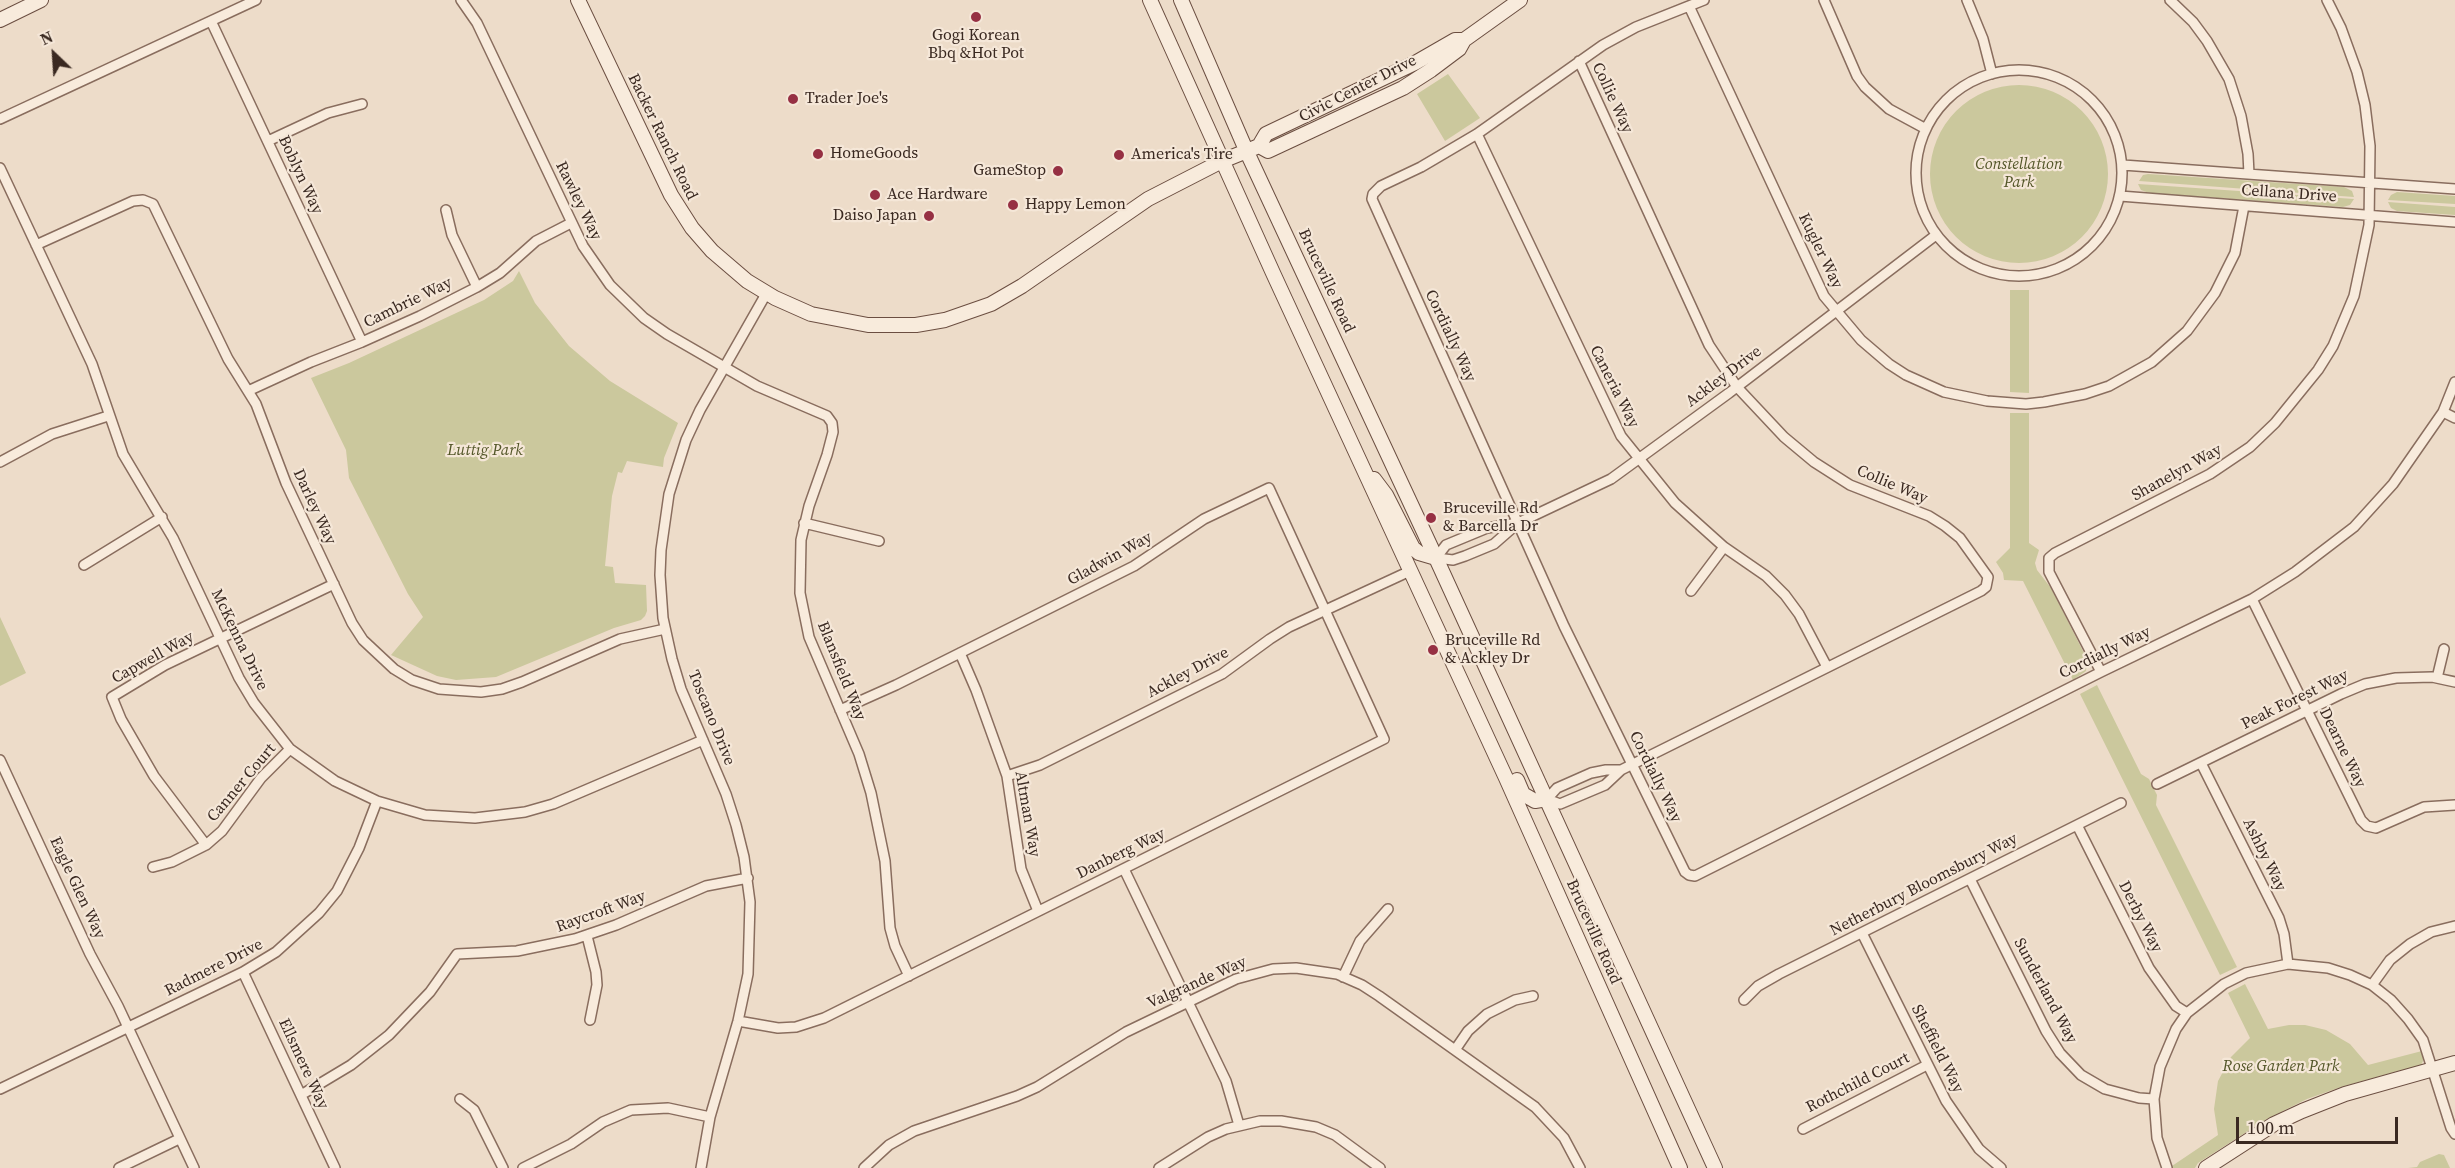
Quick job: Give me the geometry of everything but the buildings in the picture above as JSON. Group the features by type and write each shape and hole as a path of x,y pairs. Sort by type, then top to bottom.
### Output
{"main road":[{"path":"0,20 41,0"},
{"name":"Backer Ranch Road","path":"578,0 681,212 711,251 734,271 766,294 811,314 848,323 887,326 916,325 945,320 973,311 1007,296 1148,199 1222,161"},
{"name":"Bruceville Road","path":"1150,0 1506,778 1680,1168"},
{"name":"Bruceville Road","path":"1175,0 1188,17"},
{"name":"Bruceville Road","path":"1181,0 1253,148 1436,558 1714,1168"},
{"name":"Civic Center Drive","path":"1222,161 1253,148 1266,134 1414,63 1455,40 1464,40 1520,0"},
{"name":"Bruceville Road","path":"1361,464 1386,495 1413,548 1419,553 1436,558"},
{"name":"Bruceville Road","path":"1473,710 1497,740 1523,794 1535,801 1547,799"},
{"path":"2206,1168 2274,1124 2302,1111 2345,1094 2455,1063"}],"street":[{"path":"0,119 256,0"},
{"name":"Rawley Way","path":"461,0 477,23 571,223 598,270 629,305 667,334 724,367"},
{"name":"Cordially Way","path":"1704,0 1636,27 1579,60 1477,134 1421,167 1381,186 1376,190 1372,199 1564,626 1685,872 1695,876 2101,672 2252,599 2313,560 2368,514 2394,484 2443,411 2455,382"},
{"path":"1824,0 1857,76 1865,87 1889,109 1926,129"},
{"path":"1967,0 1983,39 1992,74"},
{"path":"2170,0 2193,22 2229,79 2241,116 2248,153 2249,174"},
{"name":"Shanelyn Way","path":"2101,672 2049,572 2049,558 2210,474 2241,454 2276,423 2318,370 2344,320 2361,272 2370,215 2371,182 2365,105 2357,72 2341,28 2327,0"},
{"name":"Kugler Way","path":"1689,6 1819,288 1861,340 1889,364 1906,375 1944,392 1987,401 2026,404 2085,394 2109,386 2152,362 2187,331 2215,293 2227,270 2240,235 2244,206"},
{"name":"Boblyn Way","path":"211,21 362,342"},
{"name":"Collie Way","path":"1579,60 1709,345 1737,387 1784,437 1814,462 1850,485 1929,516 1945,526 1960,538 1988,577 1986,587 1981,591 1621,770 1605,785 1560,804 1547,799 1557,788 1591,773 1621,770"},
{"path":"2013,71 2035,72 2057,78 2073,86 2100,110 2112,132 2123,165 2124,178 2120,196 2110,222 2094,244 2072,261 2044,273 2026,276 2006,275 1978,267 1953,253 1936,235 1923,210 1916,181 1917,152 1926,129 1937,111 1958,91 1992,74 2013,71"},
{"path":"268,141 328,113 362,104"},
{"name":"Caneria Way","path":"1477,134 1610,418 1621,436 1675,503 1724,547 1766,576 1785,595 1799,614 1827,667"},
{"name":"Cellana Drive","path":"2123,165 2455,189"},
{"name":"McKenna Drive","path":"0,168 92,364 108,416 132,471 162,517 220,639 254,703 290,749 335,781 377,801 426,815 455,818 495,817 525,812 572,797 703,740"},
{"name":"Cellana Drive","path":"2120,196 2455,222"},
{"name":"Darley Way","path":"36,245 133,201 143,200 153,204 228,359 248,391 267,429 286,483 352,622 363,640 377,656 412,680 439,689 460,692 502,689 620,639 665,629"},
{"path":"446,210 452,235 477,286"},
{"name":"Cambrie Way","path":"248,391 362,342 477,286 500,273 537,242 571,223"},
{"name":"Ackley Drive","path":"1436,558 1446,545 1487,528 1518,523 1587,492 1639,459 1936,235"},
{"name":"Toscano Drive","path":"701,1168 710,1117 738,1021 750,950 748,878 736,825 681,689 665,629 660,575 663,528 669,494 686,441 724,367 766,294"},
{"name":"Blansfield Way","path":"724,367 758,386 827,416 832,423 833,432 828,454 804,523 799,567 800,593 809,637 859,754 871,793 885,861 890,928 895,946 909,976"},
{"path":"2443,411 2455,418"},
{"path":"0,462 51,434 108,416"},
{"name":"Gladwin Way","path":"840,710 1134,566 1204,519 1269,488 1325,611"},
{"path":"84,566 162,517"},
{"path":"804,523 879,541"},
{"name":"Ackley Drive","path":"1436,558 1453,560 1494,544 1518,523"},
{"path":"1691,591 1724,547"},
{"name":"Ackley Drive","path":"1007,776 1040,765 1222,674 1289,627 1410,571"},
{"name":"Capwell Way","path":"206,845 154,776 121,719 112,697 165,665 334,584"},
{"name":"Dearne Way","path":"2252,599 2361,820 2367,826 2376,828 2424,807 2455,805"},
{"name":"Danberg Way","path":"738,1021 778,1028 813,1023 1384,739 1325,611"},
{"path":"2437,678 2444,649"},
{"name":"Altman Way","path":"960,653 1007,776 1021,869 1038,911"},
{"name":"Peak Forest Way","path":"2157,784 2365,684 2396,678 2437,678 2455,682"},
{"name":"Canner Court","path":"153,867 172,862 206,845 222,831 261,778 290,749"},
{"name":"Eagle Glen Way","path":"0,760 90,954 128,1028 194,1168"},
{"name":"Ashby Way","path":"2201,763 2279,918 2284,934 2288,964"},
{"name":"Radmere Drive","path":"0,1089 243,972 276,952 319,914 351,866 377,801"},
{"name":"Netherbury Bloomsbury Way","path":"1744,1000 1768,980 2121,803"},
{"name":"Derby Way","path":"2078,825 2149,968 2170,1000 2187,1013"},
{"path":"1124,869 1226,1081 1239,1125"},
{"name":"Raycroft Way","path":"301,1095 351,1065 389,1035 429,992 457,954 517,951 587,936 706,886 748,878"},
{"name":"Sunderland Way","path":"1970,879 2046,1031 2060,1053 2081,1075 2105,1089 2139,1098 2154,1099"},
{"path":"1343,977 1360,941 1388,909"},
{"path":"2372,985 2390,960 2410,944 2431,932 2455,926"},
{"name":"Sheffield Way","path":"1862,933 1946,1101 1979,1149 2001,1168"},
{"path":"587,936 597,985 590,1020"},
{"path":"2167,1168 2157,1138 2154,1099 2160,1067 2187,1013 2224,984 2246,973 2288,964 2328,968 2372,985 2408,1019 2423,1040 2451,1128 2455,1134"},
{"name":"Valgrande Way","path":"864,1168 889,1145 914,1131 1027,1091 1126,1032 1236,979 1273,969 1317,970 1343,977 1379,996 1535,1107 1564,1138 1580,1168"},
{"name":"Ellsmere Way","path":"243,972 335,1168"},
{"path":"1455,1050 1468,1032 1487,1014 1515,1000 1533,996"},
{"name":"Rothchild Court","path":"1803,1129 1927,1065"},
{"path":"460,1099 474,1110 502,1168"},
{"path":"523,1168 571,1144 603,1122 631,1110 656,1107 710,1117"},
{"path":"1159,1168 1208,1137 1239,1125 1281,1121 1316,1127 1353,1147 1380,1168"},
{"path":"119,1168 179,1139"}],"green space":[{"path":"1448,74 1480,118 1445,141 1417,94"},
{"name":"Constellation Park","path":"2019,85 2036,86 2053,91 2082,111 2102,140 2107,157 2107,191 2102,208 2082,237 2053,257 2036,262 2019,263 2002,262 1985,257 1956,237 1936,208 1931,191 1930,174 1931,157 1936,140 1956,111 1985,91 2002,86"},
{"path":"2143,175 2344,187 2352,191 2354,197 2139,181"},
{"path":"2138,184 2354,199 2350,205 2343,207 2149,193 2141,190"},
{"path":"2397,192 2455,196 2455,204 2388,200"},
{"path":"2388,202 2455,207 2455,215 2397,211 2391,208"},
{"name":"Luttig Park","path":"519,271 535,303 569,346 610,381 678,423 664,458 663,467 627,461 622,473 618,472 612,496 605,566 613,567 615,583 646,585 647,611 645,616 641,620 614,628 496,677 456,680 437,676 391,655 423,617 408,594 349,478 346,450 311,378 349,363 484,300 513,281"},
{"path":"2010,290 2029,290 2029,393 2010,392"},
{"path":"2010,413 2029,413 2029,543 2039,550 2035,563 2037,570 2051,588 2087,659 2086,671 2073,680 2023,581 2004,580 2003,573 1996,562 2010,548"},
{"path":"0,617 26,673 0,686"},
{"path":"2097,685 2141,774 2149,779 2157,795 2156,805 2237,967 2220,975 2080,694"},
{"name":"Rose Garden Park","path":"2245,984 2268,1029 2305,1025 2326,1030 2350,1044 2368,1065 2422,1051 2424,1059 2421,1065 2414,1069 2402,1070 2341,1087 2307,1099 2267,1119 2198,1163 2195,1168 2173,1168 2172,1166 2218,1135 2214,1109 2218,1081 2231,1057 2250,1038 2228,993"},
{"path":"2439,1154 2444,1155 2450,1168 2408,1168 2417,1167 2420,1162"}],"place":[{"name":"Gogi Korean Bbq &Hot Pot","path":"976,17"},
{"name":"Trader Joe's","path":"793,99"},
{"name":"HomeGoods","path":"818,154"},
{"name":"America's Tire","path":"1119,155"},
{"name":"GameStop","path":"1058,171"},
{"name":"Ace Hardware","path":"875,195"},
{"name":"Happy Lemon","path":"1013,205"},
{"name":"Daiso Japan","path":"929,216"},
{"name":"Bruceville Rd & Barcella Dr","path":"1431,518"},
{"name":"Bruceville Rd & Ackley Dr","path":"1433,650"}]}
